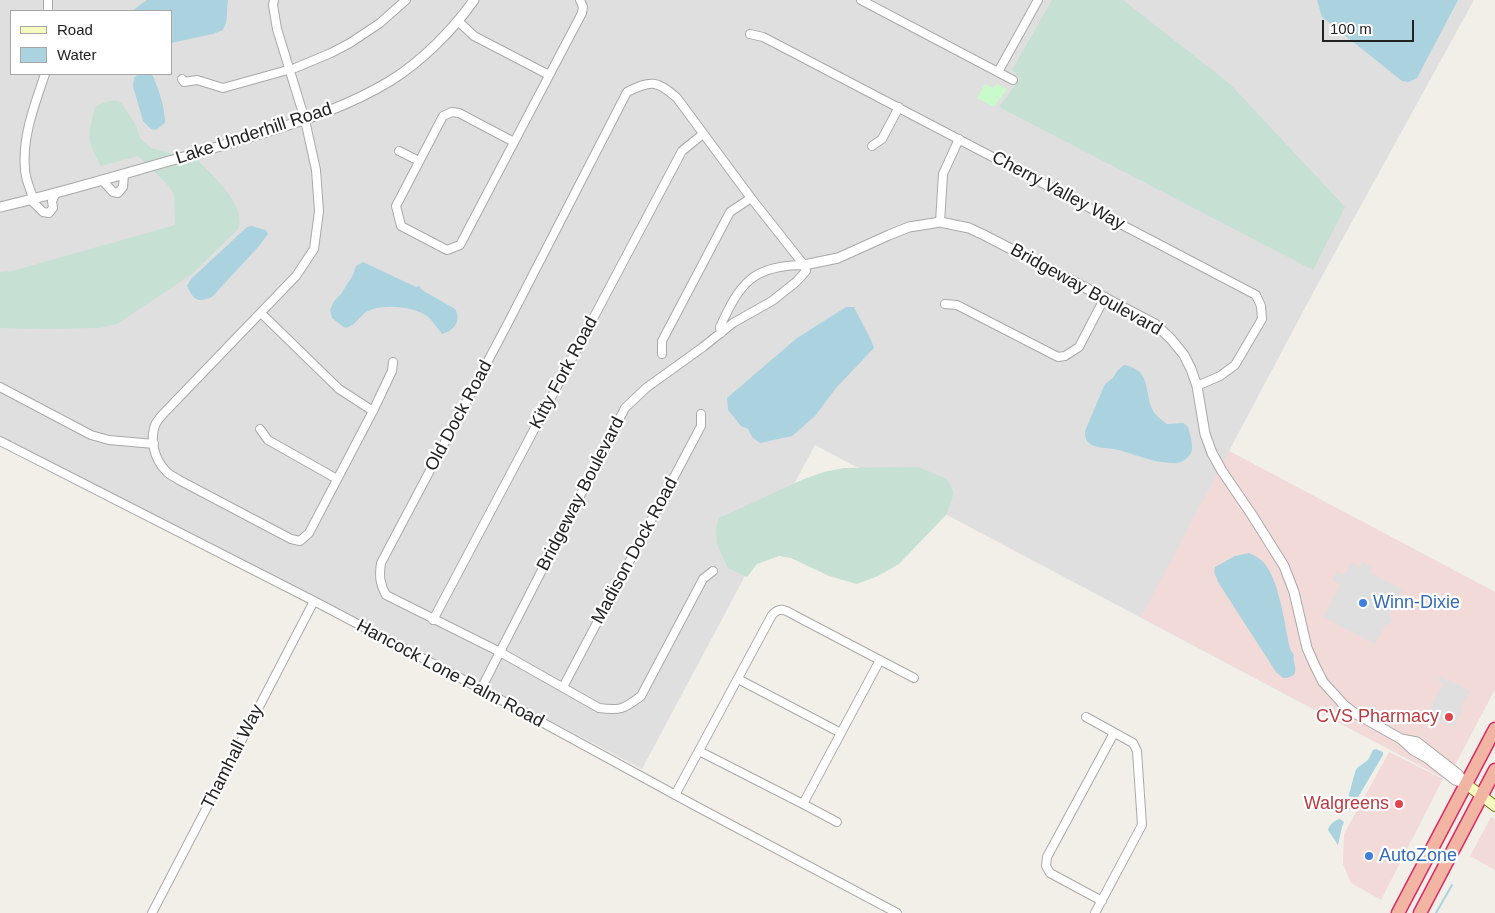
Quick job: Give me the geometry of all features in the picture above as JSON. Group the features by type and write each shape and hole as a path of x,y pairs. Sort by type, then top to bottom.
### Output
{"highway":[{"path":"1398,913 1495,729"},
{"path":"1418,913 1495,770"},
{"path":"1409,892 1418,913"}],"main road":[{"path":"1466,784 1495,806"}],"street":[{"path":"274,0 277,30 305,120 316,170 319,211 314,249 296,276 156,423 153,435 157,459 166,472 172,476 291,539 300,541 309,533 373,410 392,371 393,362"},
{"path":"182,78 184,82 197,80 223,88 290,69 331,53 350,42 380,23 406,0"},
{"name":"Lake Underhill Road","path":"0,207 32,200 212,149 305,120 354,101 391,80 421,57 458,21 474,0"},
{"path":"514,142 459,113 452,112 443,116 396,206 401,226 447,250 460,245 582,13 583,6 580,0"},
{"path":"861,0 1013,80"},
{"path":"998,72 1038,0"},
{"path":"458,21 474,36 549,75"},
{"name":"Cherry Valley Way","path":"750,34 763,37 899,107 1256,295 1261,306 1262,319 1234,365 1220,376 1197,386"},
{"path":"45,75 30,120 25,150 25,170 32,200 43,212 49,213 53,208 52,202 56,193"},
{"name":"Old Dock Road","path":"713,571 703,578 641,696 630,704 615,710 599,708 500,652 386,595 380,585 381,563 627,92 639,86 654,83 664,87 677,98 751,198 804,265"},
{"path":"872,146 882,139 899,107"},
{"name":"Kitty Fork Road","path":"433,620 682,151 703,134"},
{"path":"940,222 943,174 959,139"},
{"path":"399,151 419,161"},
{"path":"102,180 113,192 118,193 122,189 124,174"},
{"path":"662,354 662,341 730,212 751,198"},
{"name":"Bridgeway Boulevard","path":"721,333 720,327 741,288 754,276 763,271 787,265 804,265 838,258 909,227 940,222 969,228 984,235 1155,324 1165,332 1184,355 1197,386 1205,434 1212,454 1284,566 1294,592 1307,648 1314,666 1324,682 1348,708 1400,739 1417,742 1458,774 1466,784"},
{"name":"Bridgeway Boulevard","path":"481,689 626,408 646,388 703,348 733,323 772,301 796,282 806,271 804,265"},
{"path":"945,304 957,306 1058,357 1065,356 1079,347 1104,297"},
{"path":"261,313 339,389 373,410"},
{"path":"0,387 91,435 109,440 154,444"},
{"name":"Madison Dock Road","path":"563,687 701,426 700,414"},
{"path":"260,429 268,440 337,479"},
{"name":"Hancock Lone Palm Road","path":"0,442 314,601 897,913"},
{"name":"Thamhall Way","path":"152,913 314,601"},
{"path":"675,795 776,610 794,615 914,678"},
{"path":"803,804 880,660"},
{"path":"738,678 841,733"},
{"path":"1086,717 1133,743 1138,751 1142,826 1095,913"},
{"path":"1102,901 1050,873 1046,866 1047,857 1114,733"},
{"path":"699,751 836,822"}],"shaded area":[{"path":"0,0 1474,0 1315,289 1229,451 1495,592 1495,689 1447,780 815,445 642,769 320,600 0,436"},
{"path":"1229,451 1495,592 1495,689 1447,780 1141,617","holes":["1351,562 1360,567 1363,562 1372,567 1370,572 1403,590 1389,617 1393,619 1389,626 1386,624 1375,644 1323,617 1340,584 1332,580 1337,571 1345,575","1440,676 1470,691 1460,709 1462,711 1452,726 1436,719 1437,717 1428,712 1443,684 1438,681"]},
{"path":"1389,752 1443,779 1381,900 1351,883 1343,864 1344,834"},
{"path":"1491,817 1495,819 1495,870 1470,856"}],"green space":[{"path":"1052,0 1123,0 1230,84 1345,207 1313,270 999,107 1020,78 1012,70"},
{"path":"985,84 993,88 997,84 1007,89 994,107 977,98"},
{"path":"111,101 118,101 122,104 137,127 140,138 151,148 180,155 188,152 214,176 231,197 237,208 240,218 239,228 192,274 117,324 100,328 0,328 0,272 12,271 175,225 174,194 166,183 138,156 101,166 96,157 90,137 95,107"},
{"path":"918,467 945,478 953,492 952,500 946,515 899,564 878,576 857,584 829,576 791,558 779,556 757,564 747,577 728,568 717,544 716,530 719,518 804,479 844,468"}],"water":[{"path":"147,0 228,0 226,22 223,30 172,43 172,10 133,10"},
{"path":"1317,0 1458,0 1417,78 1409,82 1402,81 1322,17"},
{"path":"137,75 153,76 164,111 165,123 156,130 151,129 143,121 133,86 134,78"},
{"path":"252,226 266,230 268,234 212,297 202,300 196,299 187,286 191,279 247,227"},
{"path":"363,262 416,287 419,286 422,290 455,309 458,317 456,324 446,333 442,334 427,316 421,313 406,308 380,307 366,312 354,324 345,328 332,318 330,310 334,301 341,294 353,275 356,266"},
{"path":"846,307 854,307 874,348 836,388 815,416 792,436 760,443 752,437 748,429 741,426 728,410 727,398 797,338"},
{"path":"1124,365 1134,368 1144,379 1152,409 1157,416 1167,424 1183,423 1188,427 1192,450 1190,455 1184,460 1175,463 1159,462 1114,449 1097,447 1087,441 1085,431 1105,384"},
{"path":"1249,553 1259,558 1265,565 1272,575 1279,595 1290,649 1294,655 1295,672 1294,675 1287,678 1283,678 1276,672 1218,582 1214,572 1215,567 1235,556"},
{"path":"1376,749 1383,752 1383,755 1351,809 1348,809 1346,806 1355,772 1357,768 1368,760 1373,750"},
{"path":"1340,819 1344,822 1338,845 1328,830 1332,823"}],"waterway":[{"path":"1436,913 1452,885"}],"place":[{"name":"Winn-Dixie","path":"1363,603"},
{"name":"CVS Pharmacy","path":"1449,717"},
{"name":"Walgreens","path":"1399,804"},
{"name":"AutoZone","path":"1369,856"}]}
